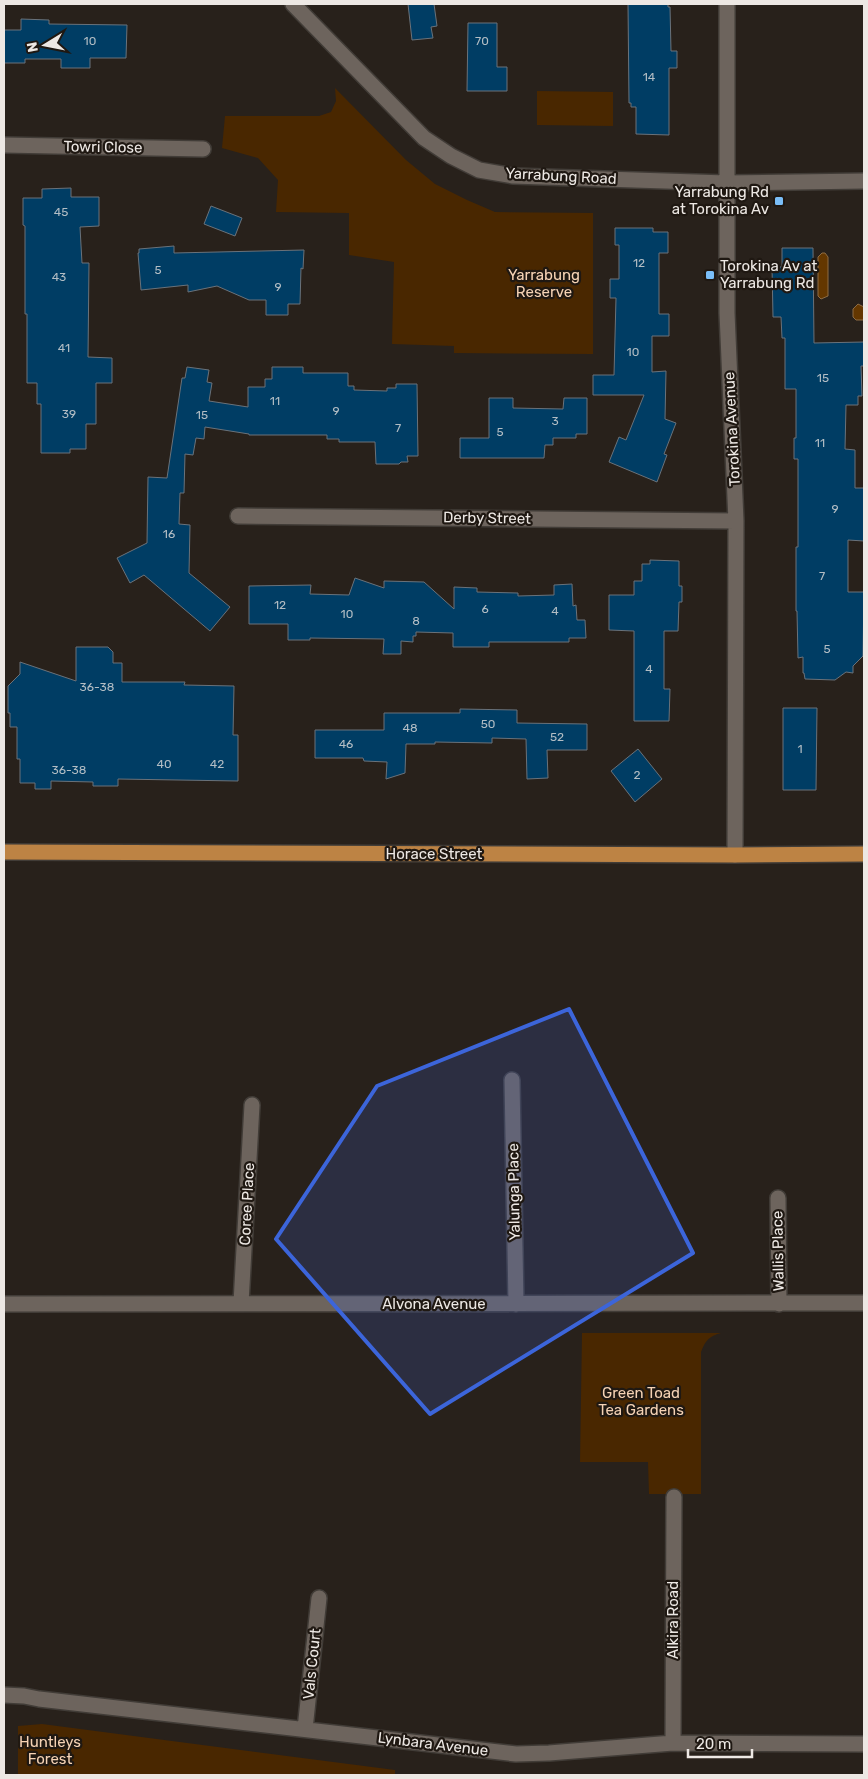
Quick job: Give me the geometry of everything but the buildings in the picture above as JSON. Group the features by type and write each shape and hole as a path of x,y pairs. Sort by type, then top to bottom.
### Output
{"main road":[{"name":"Horace Street","path":"4,852 864,854"}],"street":[{"name":"Yarrabung Road","path":"293,4 424,138 451,156 479,170 512,176 726,183 864,181"},
{"name":"Torokina Avenue","path":"727,4 727,313 736,521 735,855"},
{"name":"Towri Close","path":"4,145 203,149"},
{"name":"Derby Street","path":"238,516 736,521"},
{"name":"Yalunga Place","path":"512,1080 516,1304"},
{"name":"Coree Place","path":"242,1302 252,1105"},
{"name":"Wallis Place","path":"778,1198 779,1304"},
{"name":"Alvona Avenue","path":"4,1304 242,1302 516,1304 864,1303"},
{"name":"Alkira Road","path":"672,1742 674,1497"},
{"name":"Vals Court","path":"304,1730 319,1598"},
{"name":"Lynbara Avenue","path":"4,1695 516,1754 549,1753 672,1742 864,1744"}],"highlighted area":[{"path":"569,1009 693,1253 430,1414 276,1239 377,1086"}],"green space":[{"name":"Yarrabung Reserve","path":"335,88 406,160 435,184 467,200 495,212 593,213 593,354 454,353 454,346 392,344 394,262 349,255 349,213 276,212 278,180 258,158 222,148 225,116 319,116 331,112 336,101"},
{"path":"537,91 613,92 613,126 537,125"},
{"name":"Green Toad Tea Gardens","path":"582,1333 721,1333 708,1340 701,1352 701,1494 649,1494 648,1462 580,1462"},
{"name":"Huntleys Forest","path":"42,1724 395,1770 395,1775 18,1775 18,1726"}],"shaded area":[{"path":"825,253 828,257 828,296 821,299 818,296 818,257"},
{"path":"858,304 864,307 864,320 856,320 853,317 853,309"}],"place":[{"name":"Yarrabung Rd at Torokina Av","path":"779,201"},
{"name":"Torokina Av at Yarrabung Rd","path":"710,275"}]}
